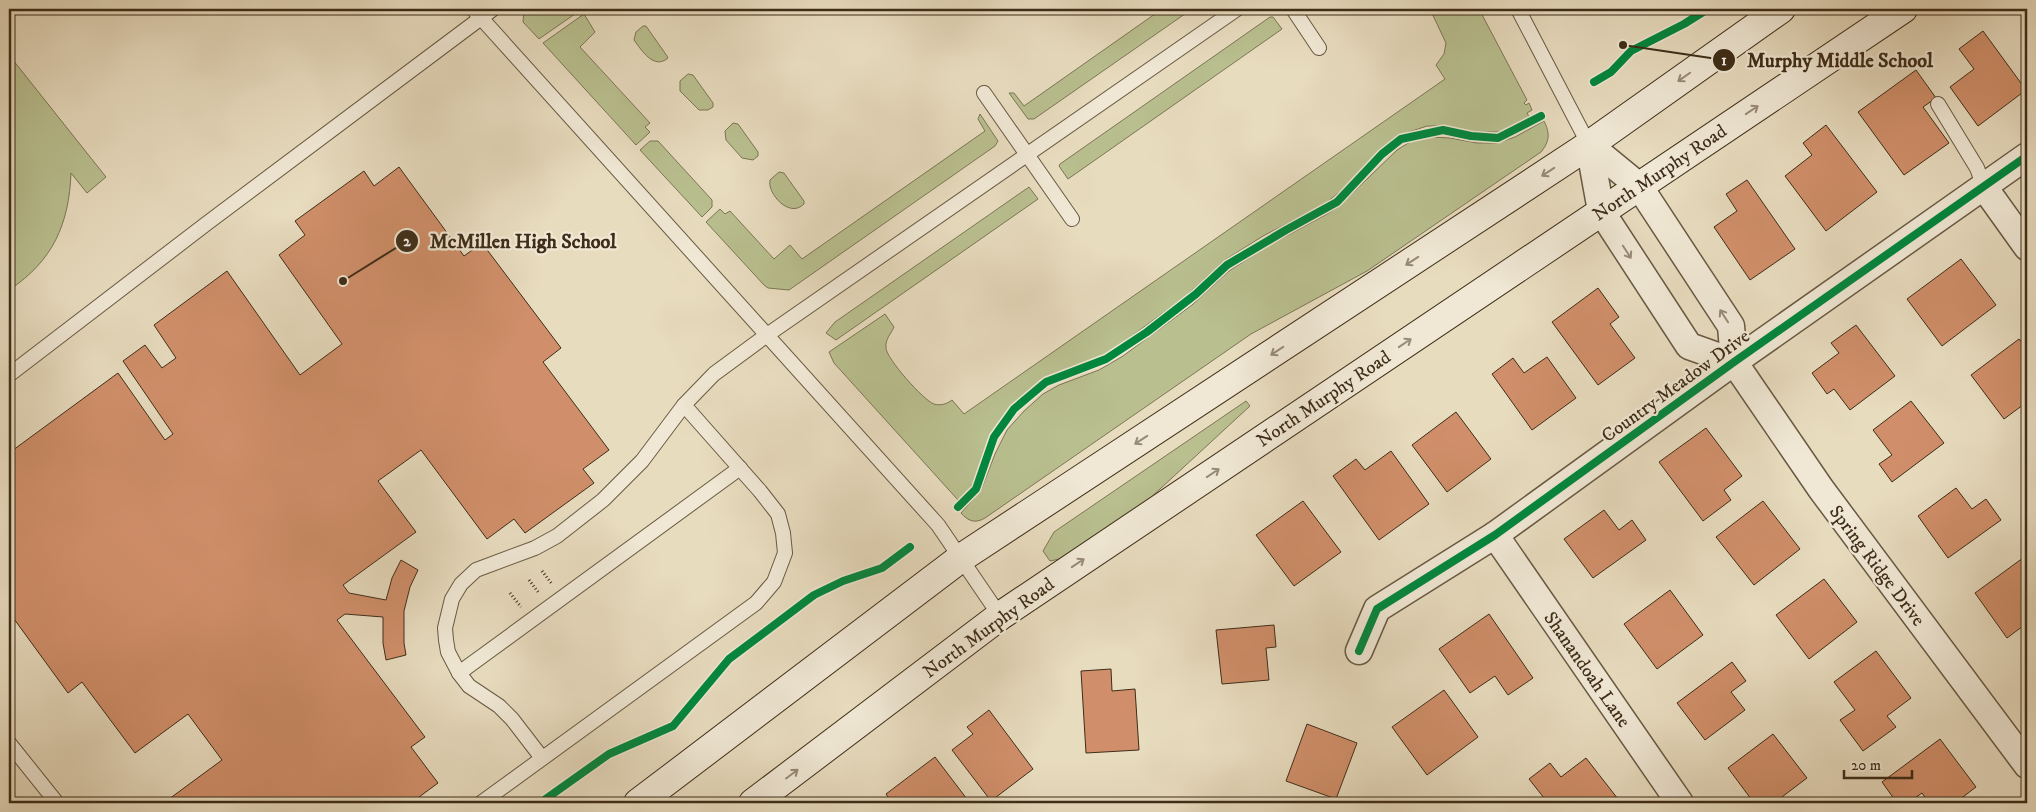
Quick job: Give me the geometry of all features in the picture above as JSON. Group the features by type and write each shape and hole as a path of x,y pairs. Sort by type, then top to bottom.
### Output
{"main road":[{"path":"638,803 961,558 1589,145 1781,9"},
{"name":"North Murphy Road","path":"753,803 1000,616 1903,9"}],"street":[{"name":"Spring Ridge Drive","path":"1589,145 1638,186 1731,326 1734,362 1822,489 2027,765"},
{"path":"1589,145 1601,211 1689,346 1734,362"},
{"name":"Country Meadow Drive","path":"1359,651 1377,609 1495,534 1734,362 2027,156"},
{"path":"1984,187 2027,247"},
{"name":"Shanandoah Lane","path":"1495,534 1680,803"}],"lane":[{"path":"9,375 477,13 493,9"},
{"path":"542,758 500,706 469,686 459,673 448,652 445,628 452,599 461,584 476,570 513,557 557,536 596,506 642,462 684,405 714,374 767,335 1237,9"},
{"path":"1293,9 1319,48"},
{"path":"1518,9 1589,145"},
{"path":"477,13 938,525 1000,616"},
{"path":"984,93 1072,219"},
{"path":"1938,104 1977,168 1984,187"},
{"path":"481,803 756,603 770,587 781,568 785,553 783,533 778,514 684,405"},
{"path":"459,673 740,468"},
{"path":"9,743 57,803"}],"path":[{"path":"542,571 555,589"},
{"path":"529,580 543,597"},
{"path":"510,593 524,612"}],"green space":[{"path":"524,9 582,9 539,39 523,22"},
{"path":"1162,9 1192,9 1034,119 1028,119 1009,93 1014,93 1024,106"},
{"path":"1430,9 1479,9 1527,100 1524,103 1526,105 1529,103 1532,110 1527,113 1529,117 1498,132 1475,132 1444,126 1427,126 1406,133 1391,141 1344,188 1325,204 1263,236 1225,260 1186,296 1110,352 1043,381 1028,393 996,427 975,480 958,500 834,363 829,352 885,314 894,327 887,339 886,345 892,361 914,388 929,401 941,405 952,400 964,414 1445,79 1436,65 1444,54 1446,43"},
{"path":"584,14 595,32 580,47 650,123 645,127 650,132 636,145 543,43"},
{"path":"1270,17 1273,17 1282,29 1068,179 1059,166 1060,164"},
{"path":"643,26 646,26 668,58 658,62 649,58 641,49 634,40 636,32"},
{"path":"9,55 106,177 87,193 71,173 67,209 56,240 37,267 9,290"},
{"path":"688,74 693,75 713,103 713,107 708,110 699,110 680,91 680,81"},
{"path":"980,114 998,141 995,146 789,290 768,288 764,285 706,222 720,209 725,214 730,211 774,259 790,245 802,259 985,131 978,119"},
{"path":"1544,121 1548,137 1541,152 1367,271 1251,334 985,518 972,521 961,513 981,490 1007,430 1043,394 1059,385 1099,370 1123,356 1192,305 1229,271 1266,247 1339,206 1397,150 1410,142 1430,137 1450,138 1477,143 1497,143 1515,137"},
{"path":"733,123 738,124 758,152 758,156 753,160 742,158 726,140 725,131"},
{"path":"650,141 658,141 712,200 712,207 702,217 640,150"},
{"path":"779,172 784,173 804,201 804,204 798,208 786,206 775,197 770,180"},
{"path":"1029,187 1038,199 836,340 826,333 835,322"},
{"path":"1246,401 1250,406 1147,501 1064,558 1050,561 1043,551 1054,532"}],"building":[{"path":"1983,31 2026,90 1978,126 1950,87 1974,69 1959,49"},
{"path":"1916,70 1936,98 1923,107 1949,143 1904,175 1858,112"},
{"path":"1826,125 1877,192 1826,231 1785,176 1812,155 1803,143"},
{"path":"399,167 464,256 482,243 561,348 543,362 609,450 583,469 594,483 525,533 514,519 487,539 421,450 378,481 416,532 343,585 349,593 386,600 392,578 401,560 418,570 410,587 404,611 406,655 386,660 383,643 383,617 345,614 337,620 425,737 411,747 438,783 411,803 172,803 169,799 222,760 188,714 135,753 82,682 68,693 9,612 9,453 118,373 165,440 173,434 123,361 145,345 162,368 176,358 154,325 227,271 300,375 342,344 279,255 305,235 295,221 364,171 374,186"},
{"path":"1747,180 1795,249 1750,280 1714,227 1737,211 1726,194"},
{"path":"1961,259 1996,305 1942,346 1907,299"},
{"path":"1598,288 1619,317 1610,324 1635,358 1598,385 1552,322"},
{"path":"1856,325 1895,376 1850,410 1834,389 1827,394 1812,373 1839,353 1831,343"},
{"path":"2019,339 2027,349 2027,402 2004,419 1971,375"},
{"path":"1547,357 1576,398 1532,430 1492,374 1513,358 1524,373"},
{"path":"1911,401 1944,443 1892,482 1879,464 1892,455 1873,430"},
{"path":"1456,412 1491,459 1447,492 1412,445"},
{"path":"1706,428 1742,476 1724,490 1731,500 1703,521 1659,462"},
{"path":"1391,451 1429,504 1379,540 1333,476 1356,459 1365,470"},
{"path":"1956,488 1972,509 1986,499 2001,520 1948,558 1918,516"},
{"path":"1303,501 1341,552 1294,586 1256,535"},
{"path":"1763,501 1800,549 1754,585 1716,537"},
{"path":"1604,510 1619,530 1632,520 1646,540 1593,578 1564,539"},
{"path":"2027,555 2027,623 2007,638 1975,593"},
{"path":"1824,579 1857,622 1809,659 1776,615"},
{"path":"1670,590 1703,635 1657,669 1624,624"},
{"path":"1489,614 1533,678 1508,695 1495,676 1470,693 1439,649"},
{"path":"1274,625 1276,647 1266,648 1269,680 1222,684 1216,630"},
{"path":"1876,651 1911,698 1887,716 1896,727 1863,751 1840,720 1855,710 1834,682"},
{"path":"1732,662 1746,681 1731,692 1745,710 1705,740 1677,703"},
{"path":"1111,669 1112,691 1135,689 1139,750 1086,753 1081,671"},
{"path":"1444,690 1478,737 1427,775 1392,727"},
{"path":"989,710 1033,769 991,801 952,750 973,734 967,727"},
{"path":"1307,724 1357,743 1336,799 1286,781"},
{"path":"1773,734 1807,778 1774,803 1754,803 1728,768"},
{"path":"1940,739 1976,787 1955,803 1929,803 1922,793 1908,803 1897,803 1882,782"},
{"path":"935,757 970,803 892,803 886,794"},
{"path":"1586,758 1618,799 1613,803 1548,803 1529,779 1550,763 1561,777"}],"cycle path":[{"path":"1594,82 1611,72 1631,51 1684,24 1708,9"},
{"path":"958,507 976,489 994,437 1014,409 1046,382 1106,359 1147,332 1196,294 1227,265 1337,202 1382,154 1401,139 1443,130 1471,136 1498,138 1541,116"},
{"path":"1359,651 1377,609 1495,535 1734,362 2027,156"},
{"path":"540,803 609,754 673,726 729,659 814,595 843,581 882,568 910,547"}],"place":[{"name":"Murphy Middle School","path":"1623,45"},
{"name":"McMillen High School","path":"343,281"}]}
